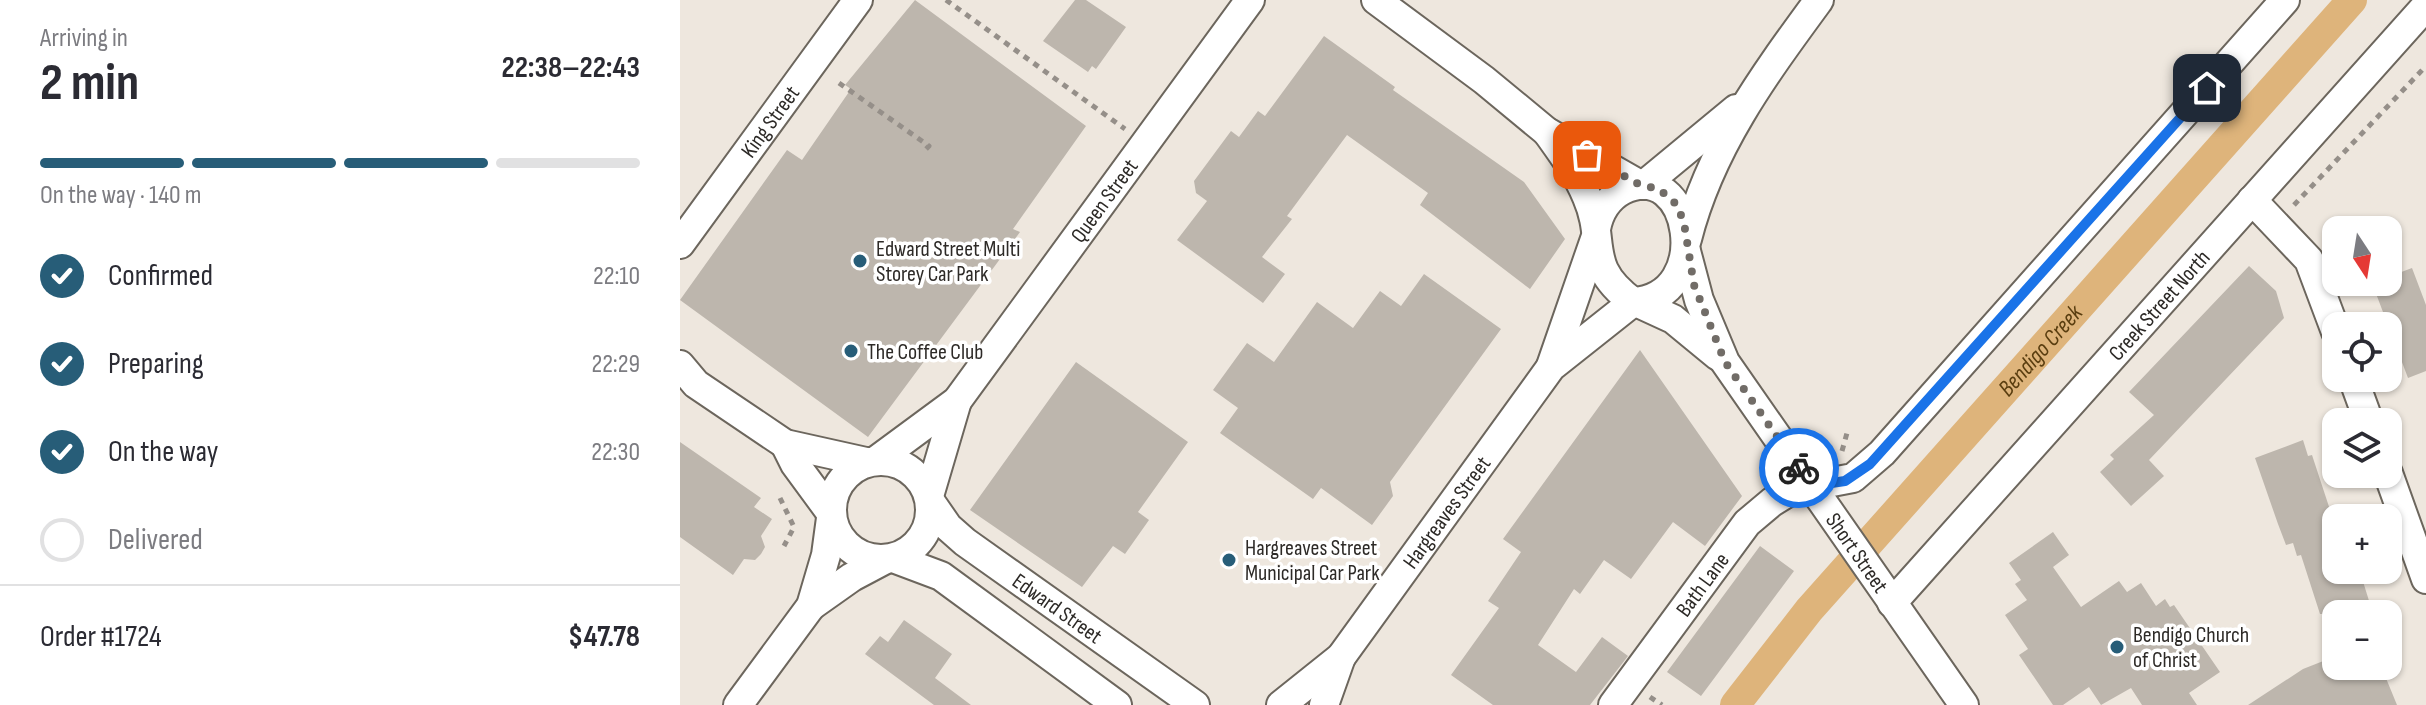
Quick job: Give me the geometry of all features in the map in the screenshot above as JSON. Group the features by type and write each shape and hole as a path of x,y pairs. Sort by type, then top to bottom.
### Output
{"street":[{"name":"King Street","path":"681,245 858,0"},
{"name":"Queen Street","path":"871,461 957,401 1250,0"},
{"path":"1376,0 1484,80 1547,132 1642,185 1665,192 1677,205 1686,248"},
{"path":"1547,132 1587,196 1601,268 1634,302 1669,285 1680,271 1699,197 1746,101 1819,0"},
{"path":"1810,483 1853,478 1890,444 2285,0"},
{"name":"Creek Street North","path":"1886,594 2252,200 2426,6"},
{"path":"1596,234 1600,212 1612,198 1625,189 1642,185 1746,101"},
{"path":"2252,200 2309,260 2328,312"},
{"name":"Hargreaves Street","path":"1551,367 1596,234"},
{"name":"Short Street","path":"1686,248 1699,300 1725,362 1964,705"},
{"name":"Short Street","path":"1634,302 1673,319 1725,362"},
{"name":"Hargreaves Street","path":"1281,705 1341,657 1551,367 1634,302"},
{"path":"685,377 785,444 871,461 894,462 909,469 929,499 926,531 918,543 852,577 811,606 738,705"},
{"name":"Queen Street","path":"929,499 957,401"},
{"path":"785,444 831,516 845,544 857,553 890,559"},
{"path":"811,606 826,555 839,482 851,470 871,461"},
{"name":"Bath Lane","path":"1613,705 1747,523 1772,502 1810,483"},
{"path":"2393,488 2426,579"},
{"name":"Edward Street","path":"929,499 948,527 965,542 1195,705"},
{"name":"Edward Street","path":"890,559 941,576 1117,705"},
{"name":"Hargreaves Street","path":"1324,705 1341,657"}],"path":[{"path":"946,0 1145,144"},
{"path":"2285,215 2426,66"},
{"path":"839,83 929,146 925,150"},
{"path":"780,498 794,527 784,546"}],"building":[{"name":"Edward Street Multi Storey Car Park","path":"915,0 1086,126 1013,229 1020,232 868,437 680,300 787,150 802,160 851,89 845,85"},
{"path":"1075,0 1086,0 1126,27 1096,69 1092,66 1088,72 1043,41"},
{"path":"1324,36 1395,87 1393,90 1524,182 1565,239 1530,289 1420,205 1428,193 1347,135 1287,216 1292,219 1262,257 1285,274 1263,303 1177,240 1207,201 1196,193 1194,181 1231,131 1239,137 1258,111 1265,116"},
{"path":"2249,266 2276,291 2284,318 2149,460 2164,476 2131,506 2100,472 2114,459 2110,455 2154,415 2129,392"},
{"path":"2412,268 2426,305 2426,371 2408,378 2402,362 2402,312 2383,312 2377,296 2402,296 2402,272"},
{"path":"1424,274 1501,329 1390,482 1393,496 1372,525 1321,488 1313,499 1220,433 1238,408 1213,390 1247,343 1274,362 1317,302 1353,328 1380,291 1401,306"},
{"path":"1640,350 1742,496 1705,546 1673,522 1631,579 1604,560 1580,594 1574,589 1538,645 1576,672 1602,637 1628,656 1590,705 1493,705 1451,675 1499,608 1488,601 1521,552 1503,539"},
{"path":"1076,362 1188,442 1138,512 1149,520 1125,554 1113,546 1082,587 970,510"},
{"path":"2303,440 2308,456 2312,455 2328,504 2322,504 2322,584 2364,584 2369,600 2322,600 2320,614 2301,555 2297,556 2293,543 2286,545 2255,458"},
{"path":"680,442 761,498 754,507 772,519 761,536 765,547 761,554 755,560 744,559 733,575 680,537"},
{"name":"Bendigo Church of Christ","path":"2053,532 2069,555 2053,567 2081,607 2119,581 2127,592 2141,583 2156,606 2165,599 2170,607 2174,605 2220,672 2189,693 2197,705 2142,705 2131,688 2101,705 2089,687 2063,705 2053,705 2019,655 2028,649 2005,615 2027,600 2015,584 2021,580 2009,563"},
{"path":"1760,546 1794,571 1701,696 1667,672"},
{"path":"904,620 952,654 935,678 971,705 934,705 865,654 880,636 888,642"},
{"path":"2322,662 2322,680 2387,680 2397,705 2248,705 2303,669"}],"waterway":[{"name":"Bendigo Creek","path":"1735,705 1809,610 2352,0"}],"way so far":[{"path":"1587,155 1640,185 1665,192 1677,205 1684,223 1686,251 1694,285 1725,362 1799,468"}],"place":[{"name":"Edward Street Multi Storey Car Park","path":"860,261"},
{"name":"The Coffee Club","path":"851,351"},
{"name":"Hargreaves Street Municipal Car Park","path":"1229,560"},
{"name":"Bendigo Church of Christ","path":"2117,647"}],"route":[{"path":"1799,468 1811,486 1845,481 1870,464 2052,265 2207,88"}]}
